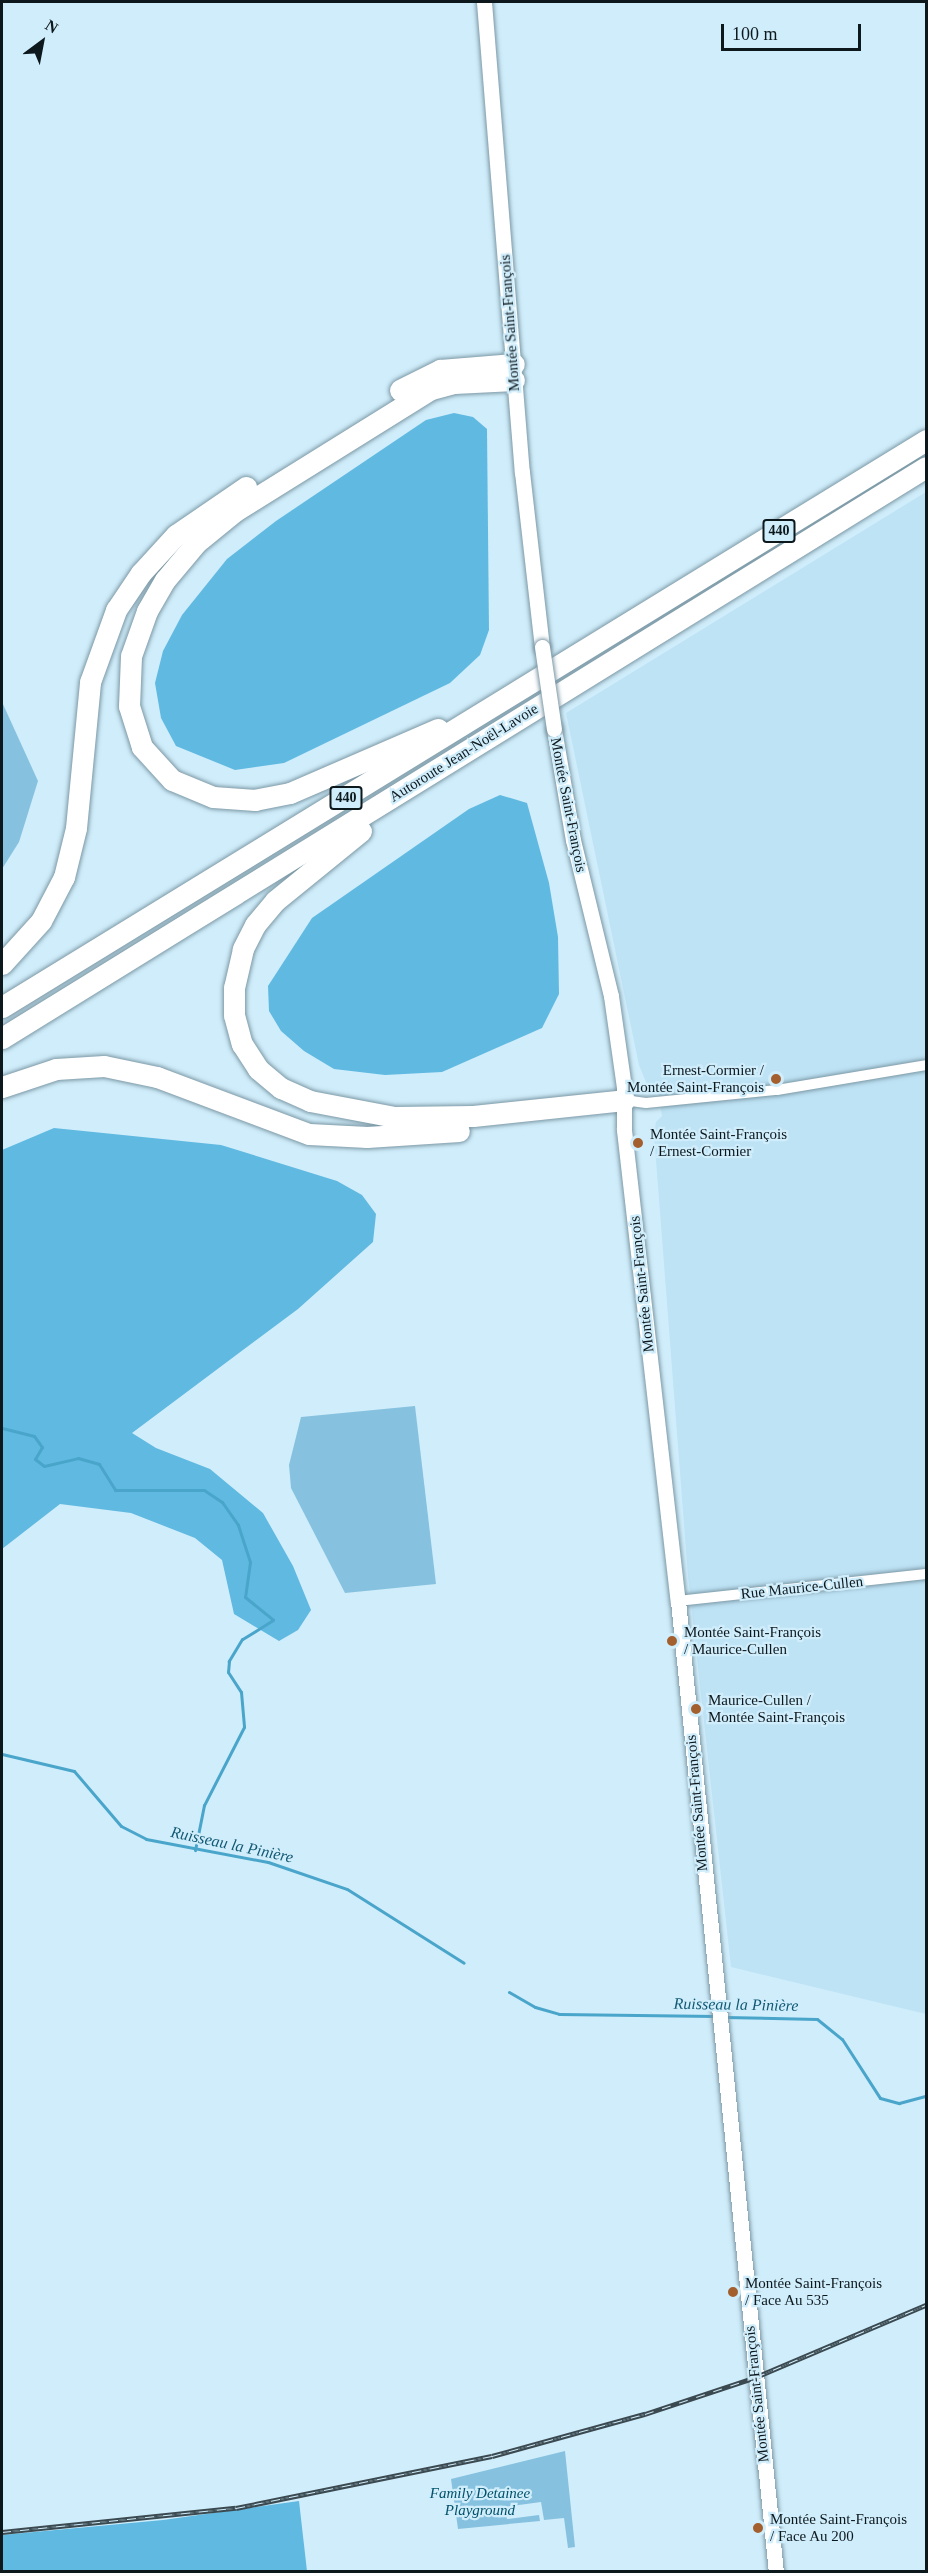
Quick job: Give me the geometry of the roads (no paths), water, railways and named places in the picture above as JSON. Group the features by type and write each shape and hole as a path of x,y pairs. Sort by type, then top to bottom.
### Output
{"highway":[{"path":"2,964 41,921 64,877 76,828 93,670 116,610 147,565 200,516 421,378 447,369 514,372"},
{"path":"510,697 320,783 282,795 247,800 205,795 172,780 158,769 138,739 128,692 133,647 151,605 175,567 217,524 431,389 514,372"},
{"name":"Autoroute Jean-Noël-Lavoie","path":"4,1005 927,440"},
{"name":"Autoroute Jean-Noël-Lavoie","path":"2,1038 927,467"},
{"path":"453,759 295,882 255,924 239,958 234,987 236,1024 246,1054 265,1076 295,1095 330,1107 382,1116 444,1118 624,1107"},
{"path":"2,1048 134,957"},
{"path":"2,1087 56,1069 115,1068 167,1080 281,1126 328,1137 422,1134 624,1107"}],"street":[{"name":"Montée Saint-François","path":"484,2 514,372 542,647 573,840 611,996 678,1601 720,2038 776,2571"},
{"path":"624,1107 810,1086 927,1065"},
{"name":"Rue Maurice-Cullen","path":"678,1601 927,1574"}],"waterway":[{"path":"2,1428 34,1436 42,1447 35,1459 44,1466 78,1458 99,1464 115,1490 204,1490 222,1502 238,1525 250,1562 245,1597 273,1620 242,1639 229,1661 228,1672 241,1692 244,1727 204,1805 195,1850"},
{"name":"Ruisseau la Pinière","path":"2,1754 74,1771 121,1826 146,1839 268,1862 347,1889 464,1963"},
{"name":"Ruisseau la Pinière","path":"509,1992 535,2007 559,2014 715,2016"},
{"name":"Ruisseau la Pinière","path":"725,2017 817,2019 842,2039 880,2098 899,2103 926,2096"}],"railway":[{"path":"2,2532 236,2508 492,2456 645,2414 756,2377 926,2305"}],"place":[{"name":"Ernest-Cormier / Montée Saint-François","path":"776,1079"},
{"name":"Montée Saint-François / Ernest-Cormier","path":"638,1143"},
{"name":"Montée Saint-François / Maurice-Cullen","path":"672,1641"},
{"name":"Maurice-Cullen / Montée Saint-François","path":"696,1709"},
{"name":"Montée Saint-François / Face Au 535","path":"733,2292"},
{"name":"Montée Saint-François / Face Au 200","path":"758,2528"}],"park label":[{"name":"Family Detainee Playground","path":"480,2502"}]}
